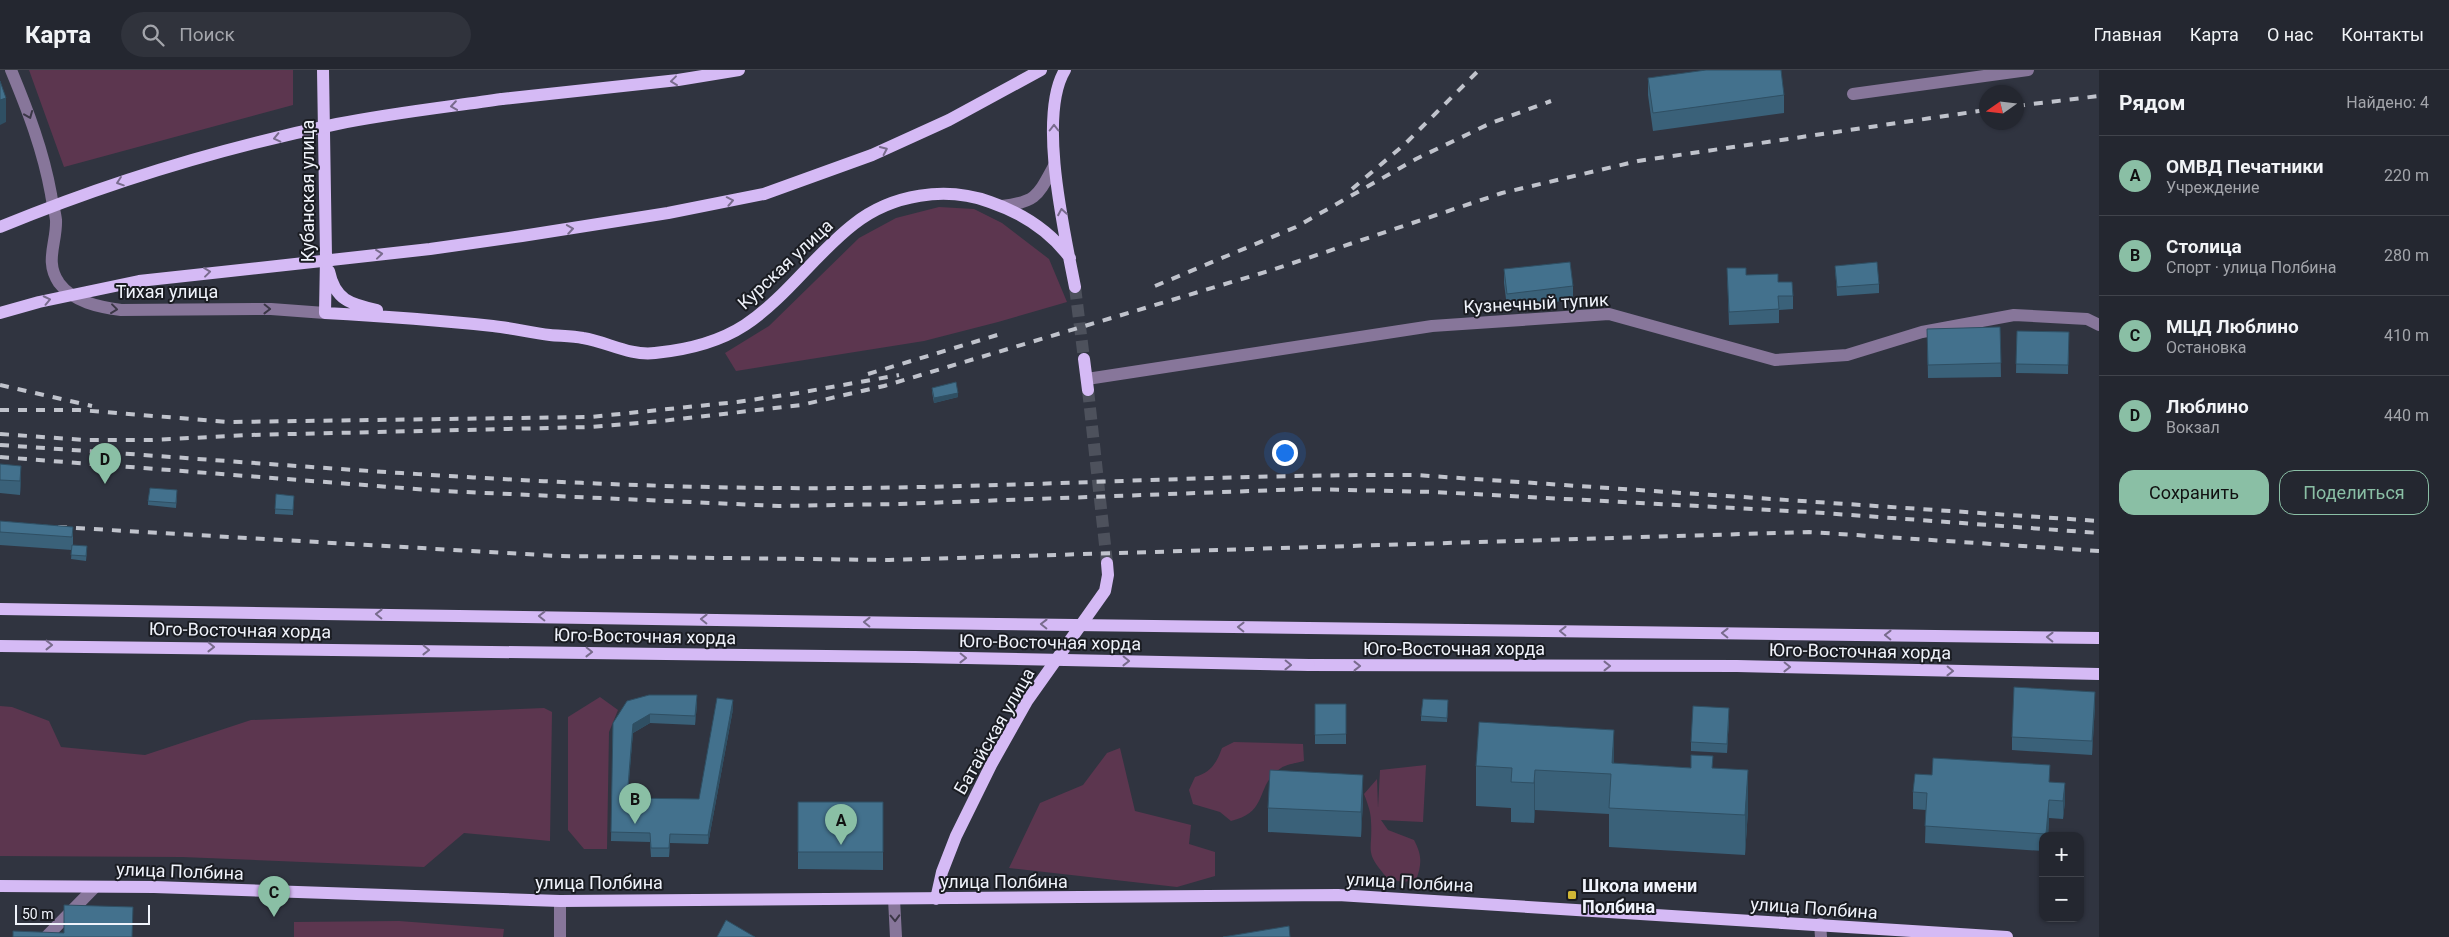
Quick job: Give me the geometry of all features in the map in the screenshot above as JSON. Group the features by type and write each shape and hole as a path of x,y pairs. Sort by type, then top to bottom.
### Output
{"main road":[{"name":"Кубанская улица","path":"323,70 325,312"},
{"path":"0,227 60,202 142,175 242,146 338,124 502,99 678,80 739,70"},
{"path":"0,313 39,302 139,281 430,249 668,213 764,194 872,156 949,120 1040,70"},
{"path":"1065,70 1057,90 1054,166 1075,287"},
{"name":"Курская улица","path":"325,312 413,318 584,338 628,352 652,354 687,349 719,338 764,312 854,223 892,203 934,193 970,194 1002,206 1025,218 1056,239 1070,258"},
{"path":"326,257 330,276 339,295 365,307 413,318"},
{"path":"1084,360 1088,384"},
{"name":"Батайская улица","path":"936,899 942,872 956,836 991,765 1027,701 1104,591 1108,575 1107,563"},
{"name":"Юго-Восточная хорда","path":"0,609 2099,638"},
{"name":"Юго-Восточная хорда","path":"0,646 914,657 1309,666 1737,666 2099,674"},
{"name":"улица Полбина","path":"0,886 154,887 560,901 1338,895 2007,937"}],"street":[{"name":"Тихая улица","path":"12,70 39,139 46,163 56,221 50,257 52,270 69,294 102,308 120,310 271,309 325,312"},
{"path":"1854,94 2028,70"},
{"path":"1002,206 1023,204 1035,197 1054,166"},
{"name":"Кузнечный тупик","path":"1088,384 1432,326 1609,314 1775,360 1847,355 1922,332 2014,315 2087,319 2099,325"},
{"path":"46,937 95,887"},
{"path":"894,899 896,937"},
{"path":"560,901 560,937"},
{"path":"1820,924 1821,937"}],"shaded area":[{"path":"29,70 293,70 293,105 64,167"},
{"path":"939,207 974,209 1002,223 1049,259 1067,302 924,341 736,371 725,353 769,326 859,238 896,218"},
{"path":"600,697 618,710 609,732 607,849 584,849 568,830 568,717"},
{"path":"0,706 12,707 49,721 61,747 145,755 251,720 544,708 552,712 550,841 464,833 424,867 182,857 0,856"},
{"path":"1234,742 1303,744 1304,761 1281,768 1267,783 1257,805 1243,817 1231,821 1220,812 1193,804 1189,790 1195,777 1205,773 1212,767 1218,759 1222,748"},
{"path":"1120,748 1135,811 1191,825 1189,844 1215,852 1215,876 1177,887 1009,868 1040,803 1083,785 1107,753"},
{"path":"1426,765 1423,822 1381,820 1388,830 1414,840 1420,855 1416,880 1403,882 1388,879 1372,857 1371,818 1364,794 1377,779 1378,808 1380,770"},
{"path":"399,921 504,929 503,937 294,937 294,922"}],"building":[{"path":"1706,70 1781,70 1784,95 1653,113 1648,78"},
{"path":"0,81 6,98 0,100"},
{"path":"1570,262 1573,286 1507,294 1504,269"},
{"path":"1877,262 1879,284 1837,287 1835,266"},
{"path":"1727,268 1746,268 1746,275 1778,274 1778,282 1792,282 1793,296 1778,296 1779,309 1729,312"},
{"path":"2000,327 2001,363 1928,365 1927,329"},
{"path":"2017,331 2069,332 2068,365 2016,364"},
{"path":"956,382 958,393 934,398 932,388"},
{"path":"0,464 21,466 20,481 0,480"},
{"path":"150,488 177,490 176,503 148,501"},
{"path":"276,494 294,496 293,510 275,509"},
{"path":"0,521 73,527 72,537 0,532"},
{"path":"72,545 87,546 86,556 71,555"},
{"path":"2014,687 2095,692 2092,741 2012,737"},
{"path":"649,695 697,695 695,716 650,714 633,724 627,798 699,799 717,698 733,700 708,835 670,834 669,848 651,848 650,833 611,832 613,723 627,701"},
{"path":"1423,699 1448,700 1447,718 1421,716"},
{"path":"1315,704 1346,704 1346,734 1315,735"},
{"path":"1693,706 1729,708 1727,744 1691,742"},
{"path":"1479,722 1614,730 1612,763 1691,768 1691,755 1713,756 1712,768 1748,770 1745,815 1609,808 1611,774 1535,770 1534,783 1511,782 1512,768 1476,766"},
{"path":"1933,758 2050,765 2049,782 2065,783 2063,801 2049,800 2046,832 2039,832 2039,834 1925,826 1927,793 1913,792 1915,774 1932,775"},
{"path":"1270,770 1363,775 1361,812 1268,808"},
{"path":"798,802 883,802 883,852 798,852"},
{"path":"64,905 133,907 132,937 13,937 13,931 64,933"},
{"path":"726,920 755,937 717,937"},
{"path":"1289,926 1290,937 1223,937"}],"tunnel":[{"path":"1075,287 1084,359"},
{"path":"1088,390 1107,563"}],"railway":[{"path":"1352,189 1405,144 1479,70"},
{"path":"2024,105 2099,96"},
{"path":"1155,286 1296,227 1416,159 1491,123 1551,101"},
{"path":"0,434 86,440 151,440 250,435 590,427 801,405 884,386 1272,270 1502,193 1638,161 1979,111"},
{"path":"868,374 1004,333"},
{"path":"0,410 79,410 229,422 590,417 737,402 899,375"},
{"path":"0,385 92,406"},
{"path":"0,445 484,478 678,486 775,488 935,487 1255,477 1415,475 2099,521"},
{"path":"0,457 442,491 779,506 899,504 1305,489 1435,492 1809,512 2099,533"},
{"path":"58,527 558,556 889,560 1809,532 2099,551"}],"place":[{"name":"Люблино","path":"105,484"},
{"name":"Столица","path":"635,824"},
{"name":"ОМВД Печатники","path":"841,845"},
{"name":"Школа имени Полбина","path":"1572,895"},
{"name":"МЦД Люблино","path":"274,917"}]}
